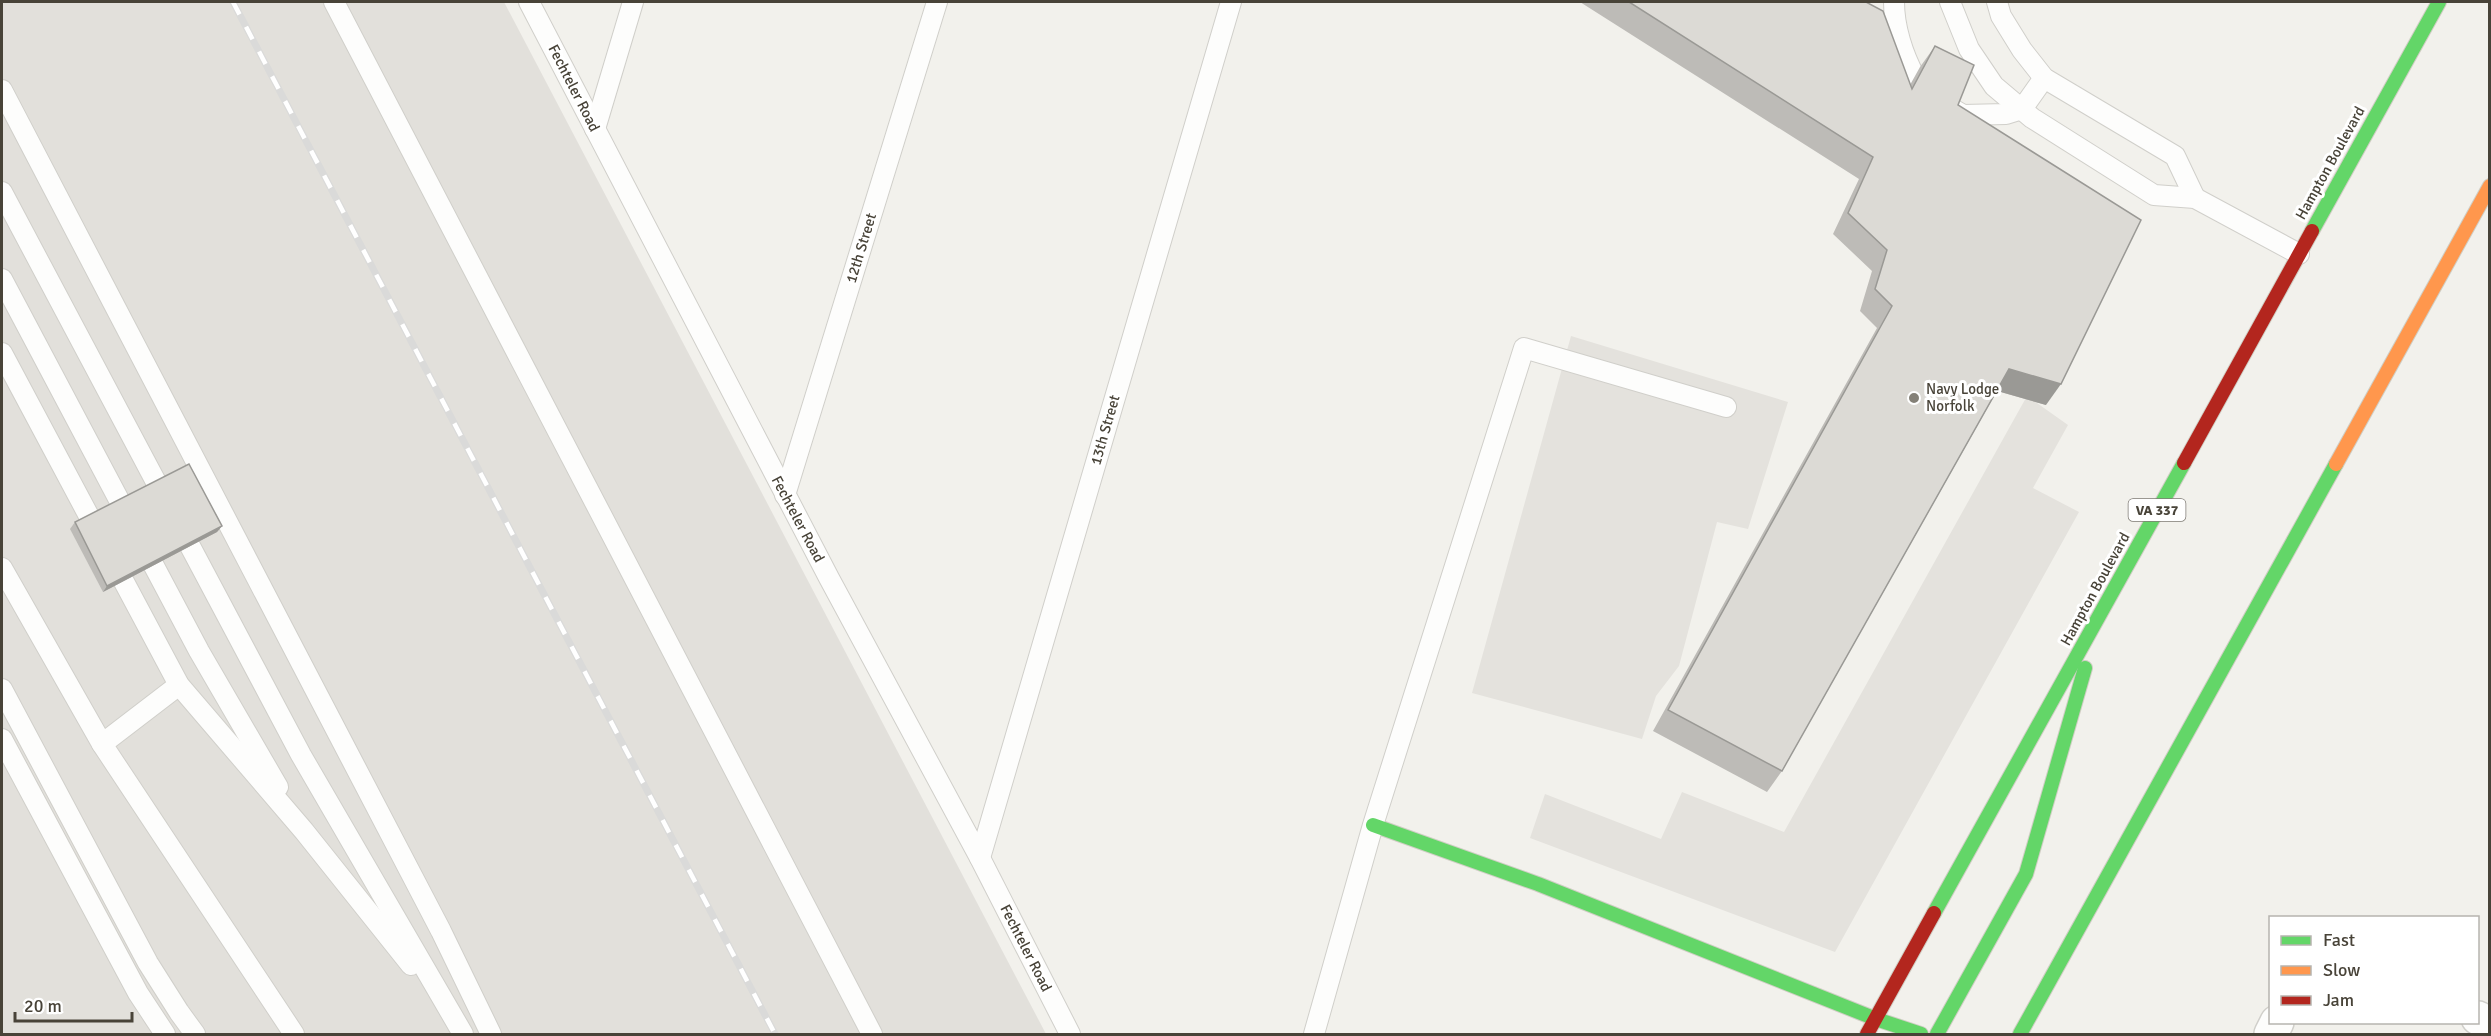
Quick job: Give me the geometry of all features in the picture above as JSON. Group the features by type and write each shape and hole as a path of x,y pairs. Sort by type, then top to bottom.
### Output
{"main road":[{"name":"Hampton Boulevard","path":"1879,1029 2101,612 2439,2"},
{"path":"2020,1035 2490,186"},
{"path":"1937,1035 2026,874 2101,612"},
{"path":"1373,825 1538,884 1879,1029 1921,1035"}],"lane":[{"path":"334,2 872,1035"},
{"name":"Fechteler Road","path":"529,2 785,495 980,858 1070,1035"},
{"path":"595,129 633,2"},
{"name":"12th Street","path":"785,495 937,2"},
{"name":"13th Street","path":"980,858 1231,2"},
{"path":"1894,2 1894,15 1907,63 1915,77"},
{"path":"1950,2 1969,49 1994,86 2022,109 2154,195 2195,198 2299,254"},
{"path":"1997,2 2001,16 2022,50 2044,78 2175,156 2195,198"},
{"path":"1950,108 1964,115 2006,114 2022,109 2044,78"},
{"path":"2,90 436,921 491,1035"},
{"path":"2,192 301,755 463,1035"},
{"path":"2,279 199,651 304,831"},
{"path":"1314,1035 1373,825 1524,348 1726,407"},
{"path":"2,353 179,685 304,831 451,1014"},
{"path":"2,568 102,744 294,1035"},
{"path":"102,744 179,685"},
{"path":"2,689 148,963 195,1035"},
{"path":"2,739 138,993 165,1035"}],"shaded area":[{"path":"2,2 504,2 1046,1034 2,1034"},
{"path":"1571,336 1788,402 1748,529 1717,522 1679,666 1656,696 1642,739 1472,693"},
{"path":"2027,396 2068,425 2033,488 2079,512 1835,952 1530,838 1545,794 1661,839 1682,792 1784,832"}],"building":[{"name":"Navy Lodge Norfolk","path":"1629,2 1866,2 1883,11 1912,89 1935,46 1974,65 1958,105 2141,220 2061,384 2009,369 1782,771 1668,710 1892,306 1875,289 1887,250 1848,213 1873,157"},
{"path":"189,464 222,526 107,586 75,522"}],"railway":[{"path":"233,2 775,1034"}],"traffic: fast":[{"path":"2312,231 2439,2"},
{"path":"1934,913 2184,463"},
{"path":"2020,1034 2336,464"},
{"path":"1937,1034 2026,874 2085,668"},
{"path":"1373,825 1538,884 1876,1019 1921,1034"}],"traffic: slow":[{"path":"2336,464 2490,186"}],"traffic: jam":[{"path":"2184,463 2312,231"},
{"path":"1867,1034 1934,913"}],"place":[{"name":"Navy Lodge Norfolk","path":"1914,398"}]}
